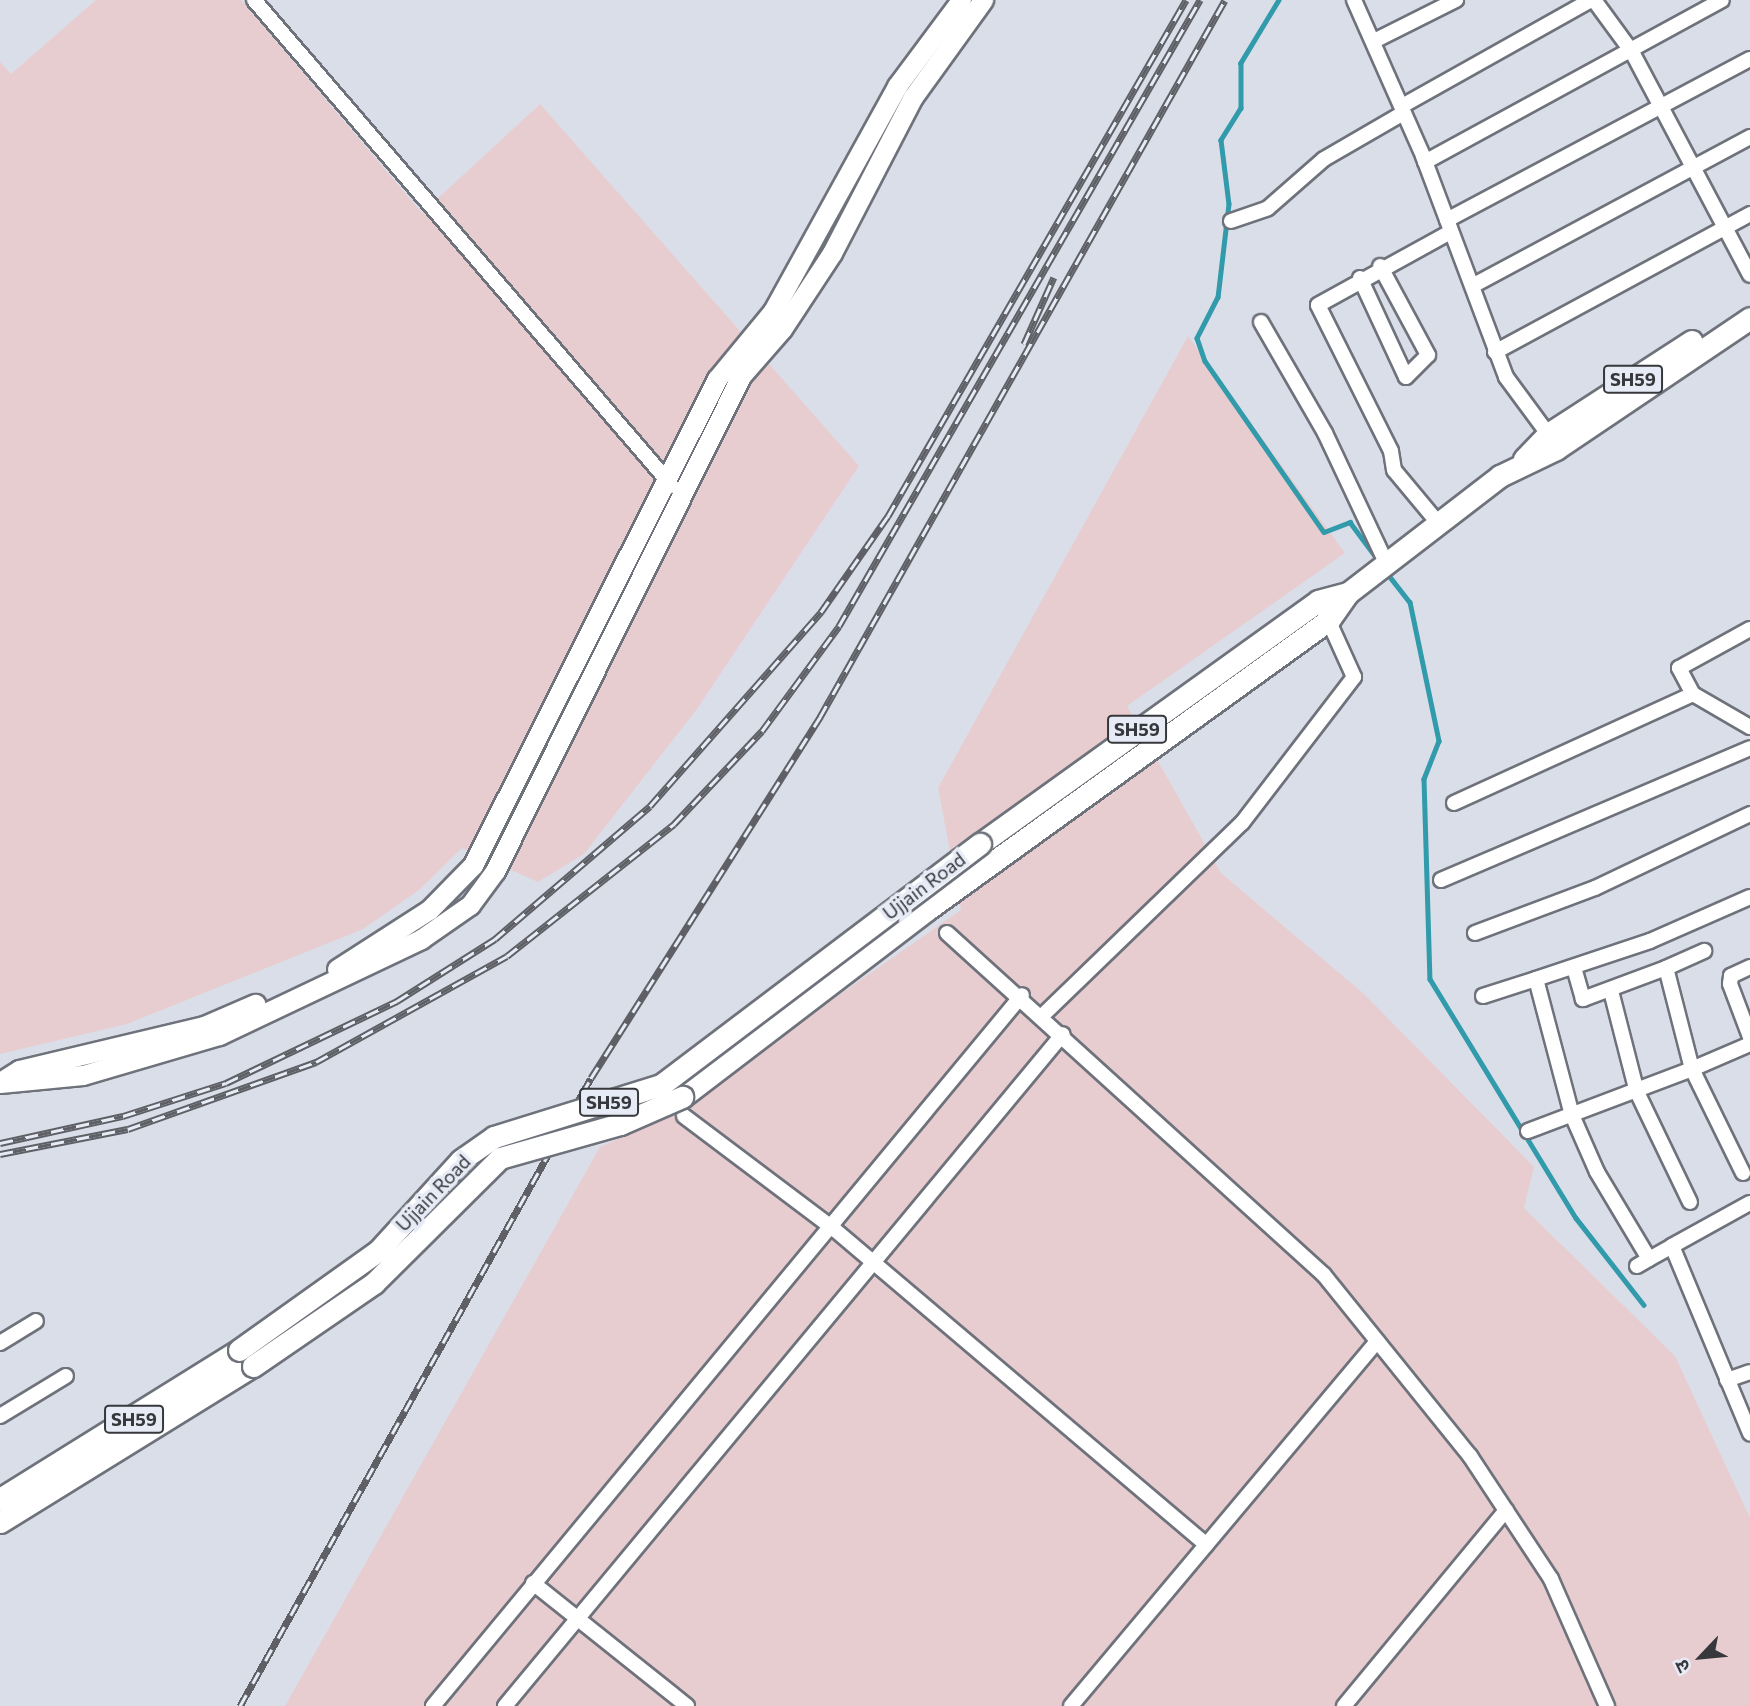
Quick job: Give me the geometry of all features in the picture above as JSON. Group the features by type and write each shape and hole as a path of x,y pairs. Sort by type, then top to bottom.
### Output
{"main road":[{"name":"SH59","path":"1329,620 1355,588 1520,463 1548,434 1750,302"},
{"name":"SH59","path":"1520,463 1556,449 1750,318"},
{"name":"SH59","path":"1318,601 1355,588"},
{"name":"Ujjain Road","path":"0,1522 31,1492 378,1251 461,1160 494,1137 661,1085 980,844 1318,601"},
{"name":"Ujjain Road","path":"0,1499 77,1477 253,1366 374,1283 483,1169 682,1097 928,909 1329,620"}],"street":[{"path":"254,0 676,490"},
{"path":"676,490 717,379 773,311 897,86 961,0"},
{"path":"0,1082 30,1067 74,1062 204,1026 337,969 458,887 490,836 676,490 741,376 782,329 832,253 913,97 983,0"},
{"path":"1354,0 1425,162 1448,226 1474,285 1495,352 1548,434"},
{"path":"1374,41 1456,0"},
{"path":"1231,221 1268,208 1324,159 1592,0 1632,52 1750,275"},
{"path":"1425,162 1632,52 1722,0"},
{"path":"1439,524 1394,470 1391,451 1318,305 1448,226 1664,110 1750,59"},
{"path":"1474,285 1695,170 1750,137"},
{"path":"1495,352 1750,214"},
{"path":"1360,278 1406,377 1428,355 1380,266"},
{"path":"1261,322 1325,433 1387,565"},
{"path":"1043,1015 1242,823 1354,677 1318,601"},
{"path":"1750,629 1679,668 1692,694 1750,727"},
{"path":"1454,803 1692,694"},
{"path":"1441,880 1750,748"},
{"path":"1475,933 1595,888 1750,814"},
{"path":"1483,996 1574,968 1750,897"},
{"path":"947,933 1021,995 1324,1275 1377,1340 1506,1510 1550,1579 1607,1706"},
{"path":"1574,968 1583,999 1611,991 1704,951"},
{"path":"1750,967 1731,976 1730,984 1750,1037"},
{"path":"1666,968 1692,1069 1743,1173"},
{"path":"1536,979 1572,1115 1597,1172 1643,1263 1750,1203"},
{"path":"1611,991 1637,1092 1690,1202"},
{"path":"433,1706 533,1583 834,1229 1021,995"},
{"path":"505,1706 1063,1034"},
{"path":"1528,1131 1637,1092 1750,1044"},
{"path":"684,1116 834,1229 1206,1545"},
{"path":"1672,1246 1750,1432"},
{"path":"0,1343 36,1321"},
{"path":"1071,1706 1377,1340"},
{"path":"1727,1380 1750,1372"},
{"path":"0,1416 66,1376"},
{"path":"1344,1706 1506,1510"},
{"path":"533,1583 687,1706"}],"shaded area":[{"path":"96,0 241,0 422,213 540,104 859,466 697,709 584,854 538,882 462,848 419,890 363,929 127,1024 0,1054 0,62 11,74"},
{"path":"1188,336 1345,553 1127,706 1221,873 1364,994 1534,1167 1524,1208 1675,1356 1750,1518 1750,1706 285,1706 600,1147 657,1122 961,910 938,788"}],"waterway":[{"path":"1279,0 1241,63 1241,108 1221,140 1229,204 1218,297 1197,338 1205,361 1324,532 1350,522 1378,560"},
{"path":"1387,573 1410,602 1439,741 1424,779 1430,979 1576,1218 1644,1305"}],"railway":[{"path":"0,1143 123,1116 226,1083 397,1001 495,939 650,806 821,612 888,516 1186,0"},
{"path":"0,1154 128,1129 316,1062 507,956 674,824 762,731 839,626 1200,0"},
{"path":"240,1706 591,1078 820,717 1225,0"},
{"path":"1024,344 1054,277"}]}
